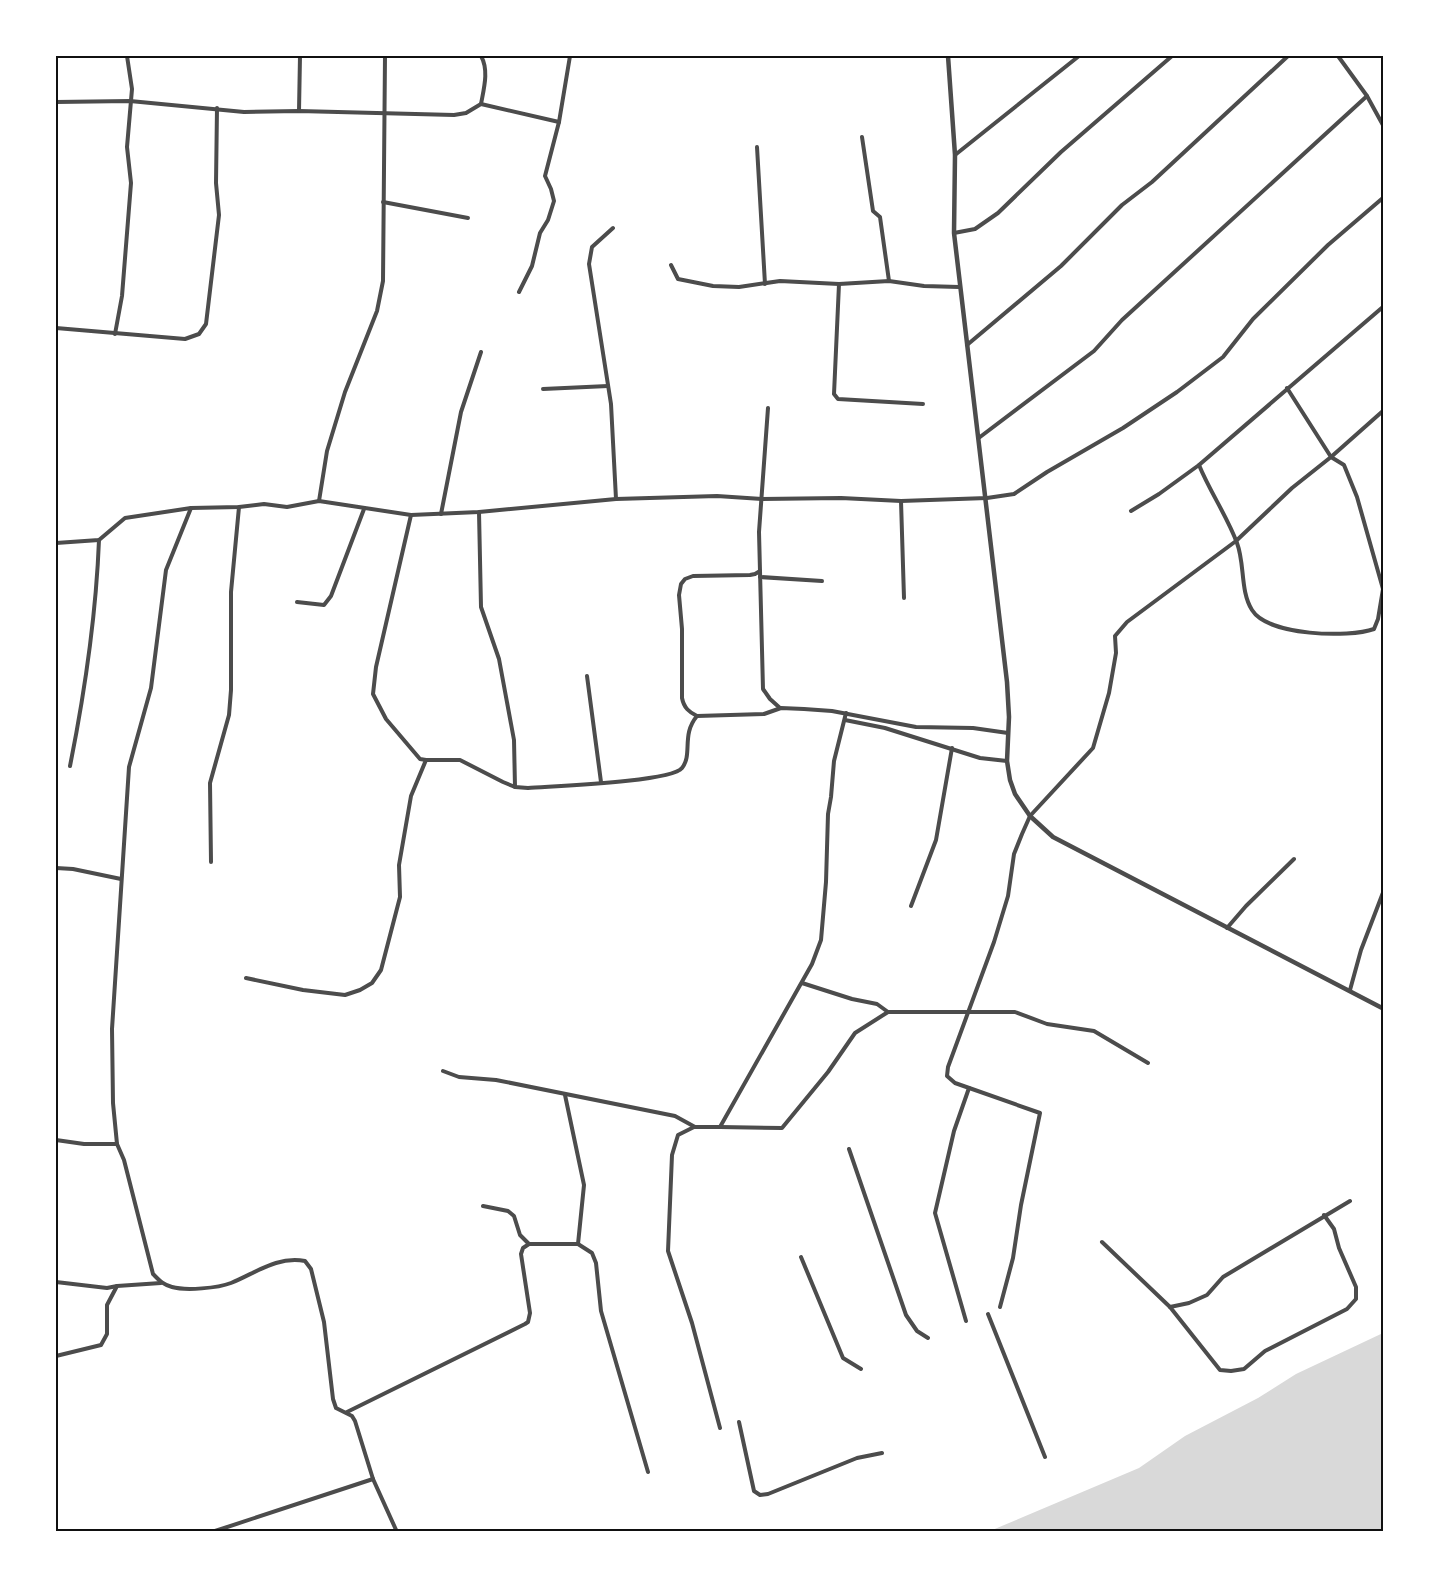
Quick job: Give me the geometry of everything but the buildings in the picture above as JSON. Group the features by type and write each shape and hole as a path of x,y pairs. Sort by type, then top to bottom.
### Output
{"street":[{"path":"114,334 122,296 131,183 127,147 132,89 126,56"},
{"path":"299,111 300,56"},
{"path":"319,501 327,451 345,392 377,311 383,281 385,56"},
{"path":"481,56 485,63 485,84 481,104"},
{"path":"519,292 532,266 540,233 548,220 554,201 545,176 560,122 570,56"},
{"path":"949,56 955,155 954,233 1007,682 1009,717 1007,761 1015,794 1030,816 1053,837 1383,1008"},
{"path":"955,155 1079,56"},
{"path":"954,233 975,229 998,213 1061,152 1172,56"},
{"path":"967,345 1061,266 1122,205 1152,182 1287,56"},
{"path":"1338,56 1367,96 1383,127"},
{"path":"980,438 1094,351 1122,320 1367,96"},
{"path":"56,102 130,101 244,112 385,112 454,115 481,104 560,122"},
{"path":"56,328 185,339 199,334 206,324 219,215 216,183 216,108"},
{"path":"862,137 873,211 880,217 889,281"},
{"path":"757,147 765,284"},
{"path":"56,543 99,540 125,518 191,508 264,504 287,507 319,501 411,515 479,512 616,499 717,496 900,501 987,498 1014,494 1123,428 1177,392 1223,357 1253,318 1383,197"},
{"path":"383,202 468,218"},
{"path":"613,228 592,247 589,264 611,404 616,499"},
{"path":"671,265 678,279 739,287 780,281 839,284 889,281 924,286 959,286"},
{"path":"839,284 834,394 838,399 923,404"},
{"path":"1131,511 1199,465 1383,306"},
{"path":"441,514 461,412 481,352"},
{"path":"543,389 608,386"},
{"path":"1199,465 1242,556 1247,595 1252,610 1261,618 1280,628 1294,632 1362,634 1374,629 1378,620 1383,589 1357,497 1344,465 1331,457 1287,388"},
{"path":"768,408 759,532 763,688 770,699 781,708"},
{"path":"1000,1307 1013,1257 1040,1113 955,1083 947,1076 948,1067 994,942 1008,896 1014,854 1030,816 1093,748 1109,693 1116,653 1115,636 1127,622 1236,540 1292,488 1331,457 1383,410"},
{"path":"900,501 904,598"},
{"path":"211,862 210,783 229,714 231,592 239,507"},
{"path":"161,1283 153,1274 124,1160 117,1144 113,1103 112,1029 129,767 151,688 166,570 191,508"},
{"path":"297,602 324,605 331,596 364,508"},
{"path":"479,512 481,606 499,659 514,740 515,787"},
{"path":"411,515 376,667 373,694 386,720 420,759 460,760 515,787 639,780 681,770 686,756 690,724 697,716"},
{"path":"70,766 84,697 98,580 99,540"},
{"path":"760,570 750,575 693,576 685,579 681,584 679,595 682,629 682,698 689,712 697,716 764,714 781,708 846,713 870,720 916,727 973,728 1008,733"},
{"path":"760,577 822,581"},
{"path":"587,676 601,782"},
{"path":"720,1126 802,983 821,940 828,814 834,761 846,713"},
{"path":"845,720 885,728 980,758 1007,761"},
{"path":"911,906 936,840 952,748"},
{"path":"246,978 303,990 345,995 372,983 381,970 400,897 399,865 411,796 426,760"},
{"path":"1227,928 1294,859"},
{"path":"56,868 73,868 121,879"},
{"path":"1350,990 1360,950 1383,890"},
{"path":"802,983 852,999 877,1004 888,1012"},
{"path":"720,1428 692,1323 668,1251 672,1155 678,1135 695,1127 782,1128 828,1072 855,1033 888,1012 968,1014 986,1011 1015,1012 1047,1024 1094,1031 1148,1063"},
{"path":"443,1071 459,1077 496,1080 675,1116 695,1127"},
{"path":"966,1321 935,1213 954,1131 969,1088"},
{"path":"565,1095 584,1185 578,1244"},
{"path":"56,1140 117,1144"},
{"path":"849,1149 906,1315 917,1331 928,1338"},
{"path":"1170,1306 1189,1303 1207,1295 1223,1277 1350,1201"},
{"path":"483,1206 508,1211 514,1216 520,1235 529,1244"},
{"path":"1102,1242 1170,1306 1220,1370 1231,1371 1244,1369 1265,1351 1347,1309 1356,1299 1356,1287 1339,1248 1334,1229 1324,1215"},
{"path":"346,1413 528,1322 530,1312 521,1254 523,1248 529,1244 578,1244 592,1253 596,1263 601,1311 648,1472"},
{"path":"801,1257 843,1358 861,1369"},
{"path":"56,1282 107,1288 161,1283 187,1289 230,1283 267,1264 305,1261 310,1269 324,1322 336,1408 352,1416 355,1421 373,1479 397,1532"},
{"path":"56,1356 101,1344 107,1334 107,1305 117,1286"},
{"path":"988,1314 1045,1457"},
{"path":"739,1422 749,1477 754,1491 760,1495 768,1494 857,1458 882,1452"},
{"path":"212,1532 373,1479"}],"shaded area":[{"path":"1383,1333 1383,1531 990,1531 1139,1468 1185,1436 1258,1398 1296,1374"}]}
